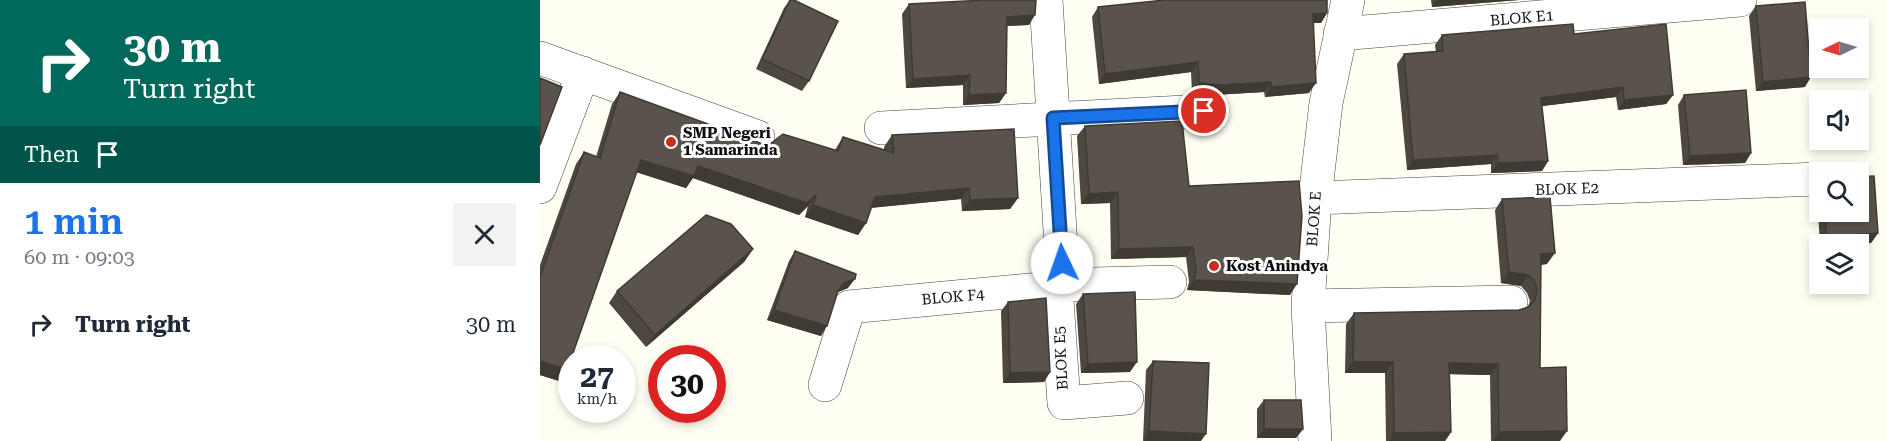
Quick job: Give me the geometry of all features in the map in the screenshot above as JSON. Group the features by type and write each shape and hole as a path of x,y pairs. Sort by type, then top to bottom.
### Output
{"street":[{"path":"1046,0 1062,263 1061,275 1056,285"},
{"name":"BLOK E","path":"1315,441 1308,306 1315,198 1326,102 1347,0"},
{"name":"BLOK E1","path":"1340,33 1740,0"},
{"path":"540,58 758,137"},
{"path":"540,187 583,73"},
{"path":"881,128 1204,111"},
{"name":"BLOK E2","path":"1315,198 1809,179"},
{"name":"BLOK F4","path":"825,385 849,307 1050,288 1056,285 1170,282"},
{"name":"BLOK E5","path":"1056,285 1064,403 1127,398"},
{"path":"1308,306 1511,302"}],"building":[{"path":"790,0 838,21 809,81 762,59"},
{"path":"1036,0 1035,15 1007,17 1006,93 969,95 970,75 913,79 909,4"},
{"path":"1165,0 1327,0 1327,13 1313,14 1316,83 1271,87 1271,82 1220,85 1199,83 1198,62 1105,74 1098,7"},
{"path":"1805,2 1809,77 1763,82 1756,6"},
{"path":"1573,24 1574,34 1666,24 1673,95 1624,100 1623,87 1541,98 1548,161 1498,163 1497,155 1413,160 1404,54 1443,51 1442,35"},
{"path":"540,78 562,87 540,145"},
{"path":"1746,90 1751,153 1690,156 1684,95"},
{"path":"620,92 760,143 770,144 783,134 838,151 843,137 894,153 892,135 1014,129 1018,198 970,200 969,188 875,197 866,223 813,205 816,195 807,203 698,166 694,176 641,160 576,345 558,345 558,367 540,361 540,277 584,152 600,158"},
{"path":"1182,121 1189,186 1299,181 1302,216 1297,284 1194,280 1196,271 1193,247 1119,249 1118,192 1089,194 1085,126"},
{"path":"1869,176 1874,176 1878,233 1826,234 1825,222 1869,222"},
{"path":"1550,197 1555,253 1541,254 1540,368 1566,367 1567,431 1499,432 1498,364 1449,363 1451,432 1394,433 1393,362 1353,362 1354,313 1519,310 1528,307 1535,300 1537,290 1535,282 1528,275 1509,272 1502,199"},
{"path":"706,215 731,224 753,249 655,335 617,291"},
{"path":"795,251 856,274 855,279 844,283 838,291 827,326 774,310"},
{"path":"1135,292 1137,362 1088,364 1083,294"},
{"path":"1046,298 1050,372 1010,373 1008,302"},
{"path":"1153,361 1209,363 1206,434 1149,431"},
{"path":"1264,400 1301,400 1303,429 1264,429"}],"place":[{"name":"SMP Negeri 1 Samarinda","path":"671,142"},
{"name":"Kost Anindya","path":"1214,266"}],"route":[{"path":"1062,263 1053,118 1204,111"}]}
